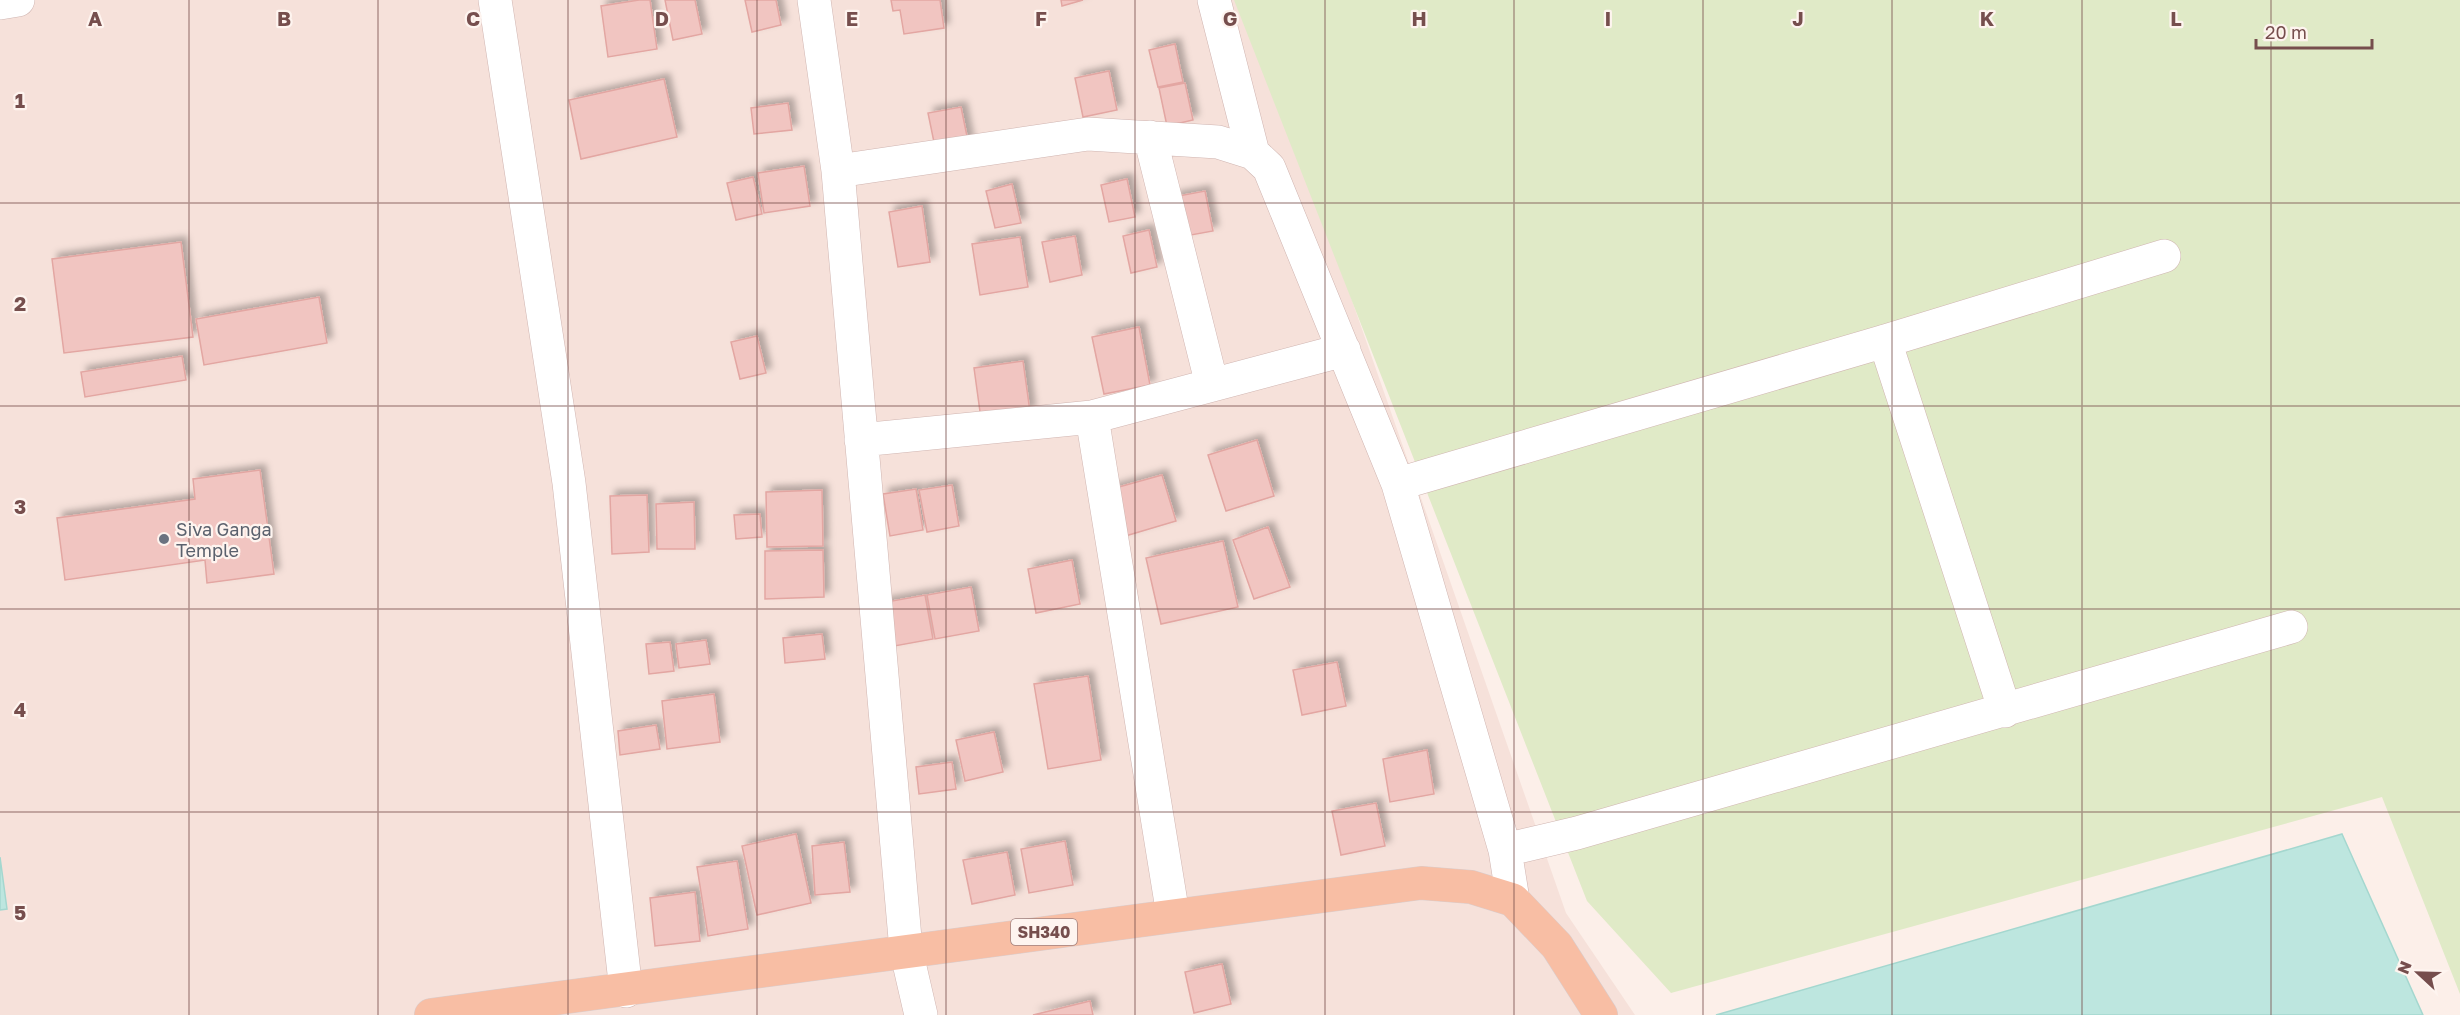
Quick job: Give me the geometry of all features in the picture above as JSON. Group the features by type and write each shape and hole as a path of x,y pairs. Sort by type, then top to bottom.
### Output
{"main road":[{"name":"SH340","path":"431,1015 626,991 906,950 1421,883 1471,887 1513,900 1557,946 1601,1015"}],"street":[{"path":"0,3 18,0"},
{"path":"495,0 570,483 626,991"},
{"path":"814,0 838,171 906,950 921,1015"},
{"path":"1214,0 1253,153"},
{"path":"838,171 1088,134 1218,142 1253,153 1269,168 1398,484 1505,850 1513,900"},
{"path":"1150,137 1212,385"},
{"path":"1398,484 1885,341 2164,256"},
{"path":"1885,341 2005,711"},
{"path":"861,440 1092,417 1344,350"},
{"path":"1092,417 1173,915"},
{"path":"1505,850 1577,832 2005,711 2291,627"}],"shaded area":[{"path":"0,0 1247,0 1566,913 1635,1015 0,1015"}],"green space":[{"path":"1234,0 2460,0 2460,994 2382,797 1671,993 1587,901"}],"water":[{"path":"2342,834 2423,1015 1716,1015"},
{"path":"0,857 7,909 0,910"}],"building":[{"path":"650,0 657,49 608,57 601,6"},
{"path":"665,0 695,0 702,34 673,40"},
{"path":"745,0 776,0 781,25 752,32"},
{"path":"891,0 940,0 944,28 904,34 900,10 893,11"},
{"path":"1061,0 1083,0 1062,6"},
{"path":"1175,44 1183,82 1158,87 1149,50"},
{"path":"1109,71 1117,110 1083,117 1075,78"},
{"path":"664,79 677,137 581,159 569,100"},
{"path":"1185,83 1193,120 1167,126 1159,88"},
{"path":"788,103 792,130 754,134 751,108"},
{"path":"961,107 969,146 936,152 928,113"},
{"path":"804,166 810,206 764,213 758,173"},
{"path":"753,177 762,214 736,220 727,183"},
{"path":"1127,179 1135,217 1109,222 1101,185"},
{"path":"1012,184 1021,223 995,228 986,191"},
{"path":"1205,191 1213,231 1180,237 1173,197"},
{"path":"922,206 930,262 898,267 889,212"},
{"path":"1149,230 1157,267 1131,273 1123,236"},
{"path":"1075,236 1082,275 1050,282 1042,242"},
{"path":"1020,237 1028,287 980,295 972,244"},
{"path":"181,242 193,337 64,353 52,259"},
{"path":"319,297 327,343 204,365 196,319"},
{"path":"1139,327 1150,385 1104,394 1092,337"},
{"path":"757,336 766,373 740,379 731,342"},
{"path":"182,356 186,380 85,397 81,372"},
{"path":"1023,361 1030,412 981,419 974,368"},
{"path":"1257,440 1274,496 1226,511 1208,455"},
{"name":"Siva Ganga Temple","path":"260,470 274,574 207,583 205,560 65,580 57,518 195,499 193,479"},
{"path":"1162,475 1176,521 1122,537 1108,490"},
{"path":"952,485 959,526 927,532 919,490"},
{"path":"916,489 923,530 890,536 883,494"},
{"path":"822,490 823,546 767,547 766,492"},
{"path":"647,495 649,552 612,554 610,496"},
{"path":"694,502 695,549 657,549 656,504"},
{"path":"760,514 762,537 736,539 734,515"},
{"path":"1268,527 1290,587 1254,599 1233,540"},
{"path":"1223,541 1238,607 1161,624 1146,558"},
{"path":"823,550 824,597 765,599 765,551"},
{"path":"1072,560 1080,604 1036,613 1028,569"},
{"path":"971,587 979,631 935,639 927,595"},
{"path":"925,595 933,639 889,647 881,603"},
{"path":"822,634 825,659 785,663 783,638"},
{"path":"706,640 710,664 679,668 676,644"},
{"path":"670,642 674,671 649,674 646,644"},
{"path":"1337,662 1346,706 1302,715 1293,670"},
{"path":"1088,676 1101,760 1048,769 1034,684"},
{"path":"714,694 720,742 667,749 662,701"},
{"path":"656,725 660,749 620,755 618,731"},
{"path":"994,732 1003,772 965,781 956,740"},
{"path":"1427,750 1434,794 1390,802 1383,759"},
{"path":"952,762 956,789 919,794 916,767"},
{"path":"1376,803 1385,846 1341,855 1332,811"},
{"path":"796,834 811,903 757,915 742,846"},
{"path":"1065,841 1073,885 1029,893 1021,849"},
{"path":"844,842 850,892 815,895 812,846"},
{"path":"1007,852 1015,895 972,904 963,860"},
{"path":"737,861 748,929 708,936 697,867"},
{"path":"695,892 700,941 655,946 650,898"},
{"path":"1222,964 1231,1004 1194,1013 1185,972"},
{"path":"1090,1001 1093,1015 1033,1015"}],"place":[{"name":"Siva Ganga Temple","path":"164,539"}]}
